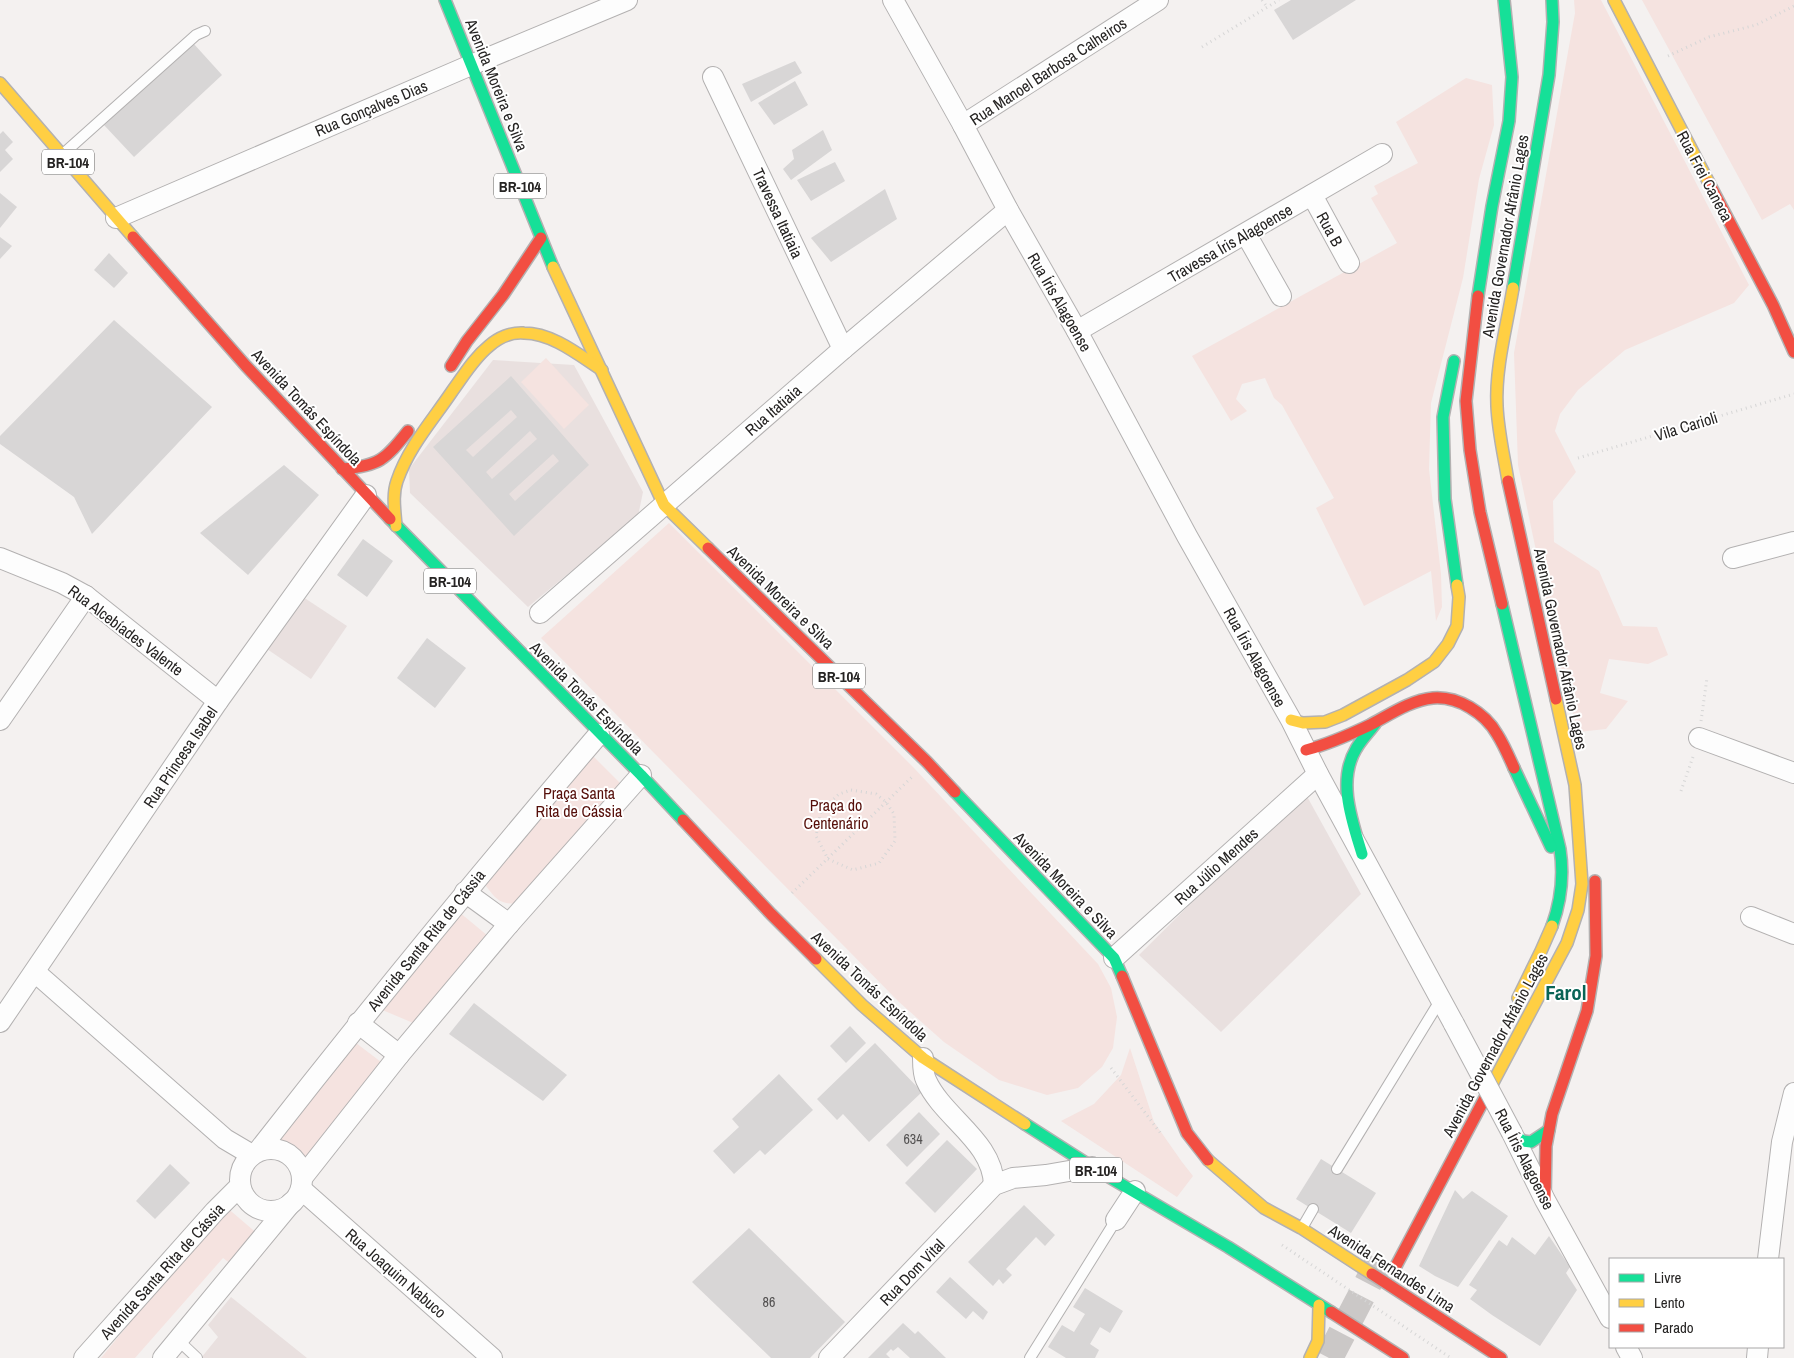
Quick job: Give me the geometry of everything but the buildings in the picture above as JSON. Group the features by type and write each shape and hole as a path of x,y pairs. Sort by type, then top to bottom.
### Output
{"main road":[{"name":"Avenida Moreira e Silva","path":"445,0 556,273 664,505 927,762 1114,958 1186,1134 1212,1165 1264,1208"},
{"name":"Avenida Governador Afrânio Lages","path":"1504,0 1512,77 1509,121 1492,206 1473,330 1466,401 1470,450 1480,512 1557,830 1562,868 1557,910 1550,931 1511,1011"},
{"name":"Avenida Governador Afrânio Lages","path":"1396,1266 1567,943 1578,910 1582,884 1574,785 1508,481 1497,404 1500,366 1549,75 1553,22 1552,0"},
{"name":"Rua Frei Caneca","path":"1614,0 1646,65 1773,305 1794,352"},
{"name":"Avenida Tomás Espíndola","path":"0,83 246,366 366,495 598,734 641,775 785,928 862,1005 922,1058 1092,1167 1135,1190 1319,1305"},
{"path":"446,374 467,341 503,295 541,238"},
{"path":"1462,328 1481,279"},
{"path":"503,295 510,309"},
{"path":"521,322 536,334"},
{"path":"396,526 394,501 396,483 404,461 479,354 495,340 514,333 536,334 569,349 602,370"},
{"path":"1291,720 1302,723 1325,722 1343,715 1407,680 1434,662 1448,644 1457,626 1459,597 1444,499 1443,417 1456,354"},
{"path":"342,469 368,467 382,460 394,450 414,423"},
{"path":"1306,750 1341,740 1404,708 1434,698 1454,700 1471,708 1484,718 1496,732 1536,820 1562,868"},
{"path":"1362,854 1349,806 1348,772 1355,750 1376,723"},
{"path":"1545,1200 1546,1146 1552,1114 1587,1011 1596,956 1594,865 1574,785"},
{"name":"Avenida Governador Afrânio Lages","path":"1476,1081 1485,1064"},
{"path":"1512,1133 1523,1140 1531,1142 1549,1130"},
{"name":"Avenida Fernandes Lima","path":"1264,1208 1301,1228 1500,1358"},
{"path":"1310,1358 1318,1341 1319,1305"},
{"name":"BR-104","path":"1319,1305 1403,1358"},
{"path":"1369,1352 1379,1343"}],"street":[{"name":"Rua Gonçalves Dias","path":"116,218 627,0"},
{"name":"Rua Íris Alagoense","path":"893,0 1077,332 1187,536 1291,720 1318,774 1512,1133 1545,1200 1609,1316"},
{"name":"Rua Manoel Barbosa Calheiros","path":"963,125 1158,0"},
{"name":"Travessa Itatiaia","path":"713,77 842,349"},
{"name":"Travessa Íris Alagoense","path":"1077,332 1382,154"},
{"name":"Rua B","path":"1312,195 1349,263"},
{"name":"Rua Itatiaia","path":"540,613 842,349 1008,210"},
{"path":"1246,234 1281,296"},
{"name":"Rua Princesa Isabel","path":"0,1022 218,700 366,495"},
{"path":"1733,558 1794,542"},
{"name":"Rua Alcebíades Valente","path":"0,558 62,583 86,596 218,700"},
{"path":"0,720 86,596"},
{"name":"Avenida Santa Rita de Cássia","path":"251,1157 465,892 598,734"},
{"path":"1699,738 1794,773"},
{"name":"Rua Júlio Mendes","path":"1114,958 1318,774"},
{"path":"163,1358 298,1190 399,1055 509,924 641,775"},
{"path":"465,892 509,924"},
{"path":"1751,917 1794,934"},
{"path":"35,972 225,1139 251,1157"},
{"path":"358,1023 399,1055"},
{"path":"922,1058 926,1079 947,1111 969,1134 990,1163 994,1174 994,1185"},
{"path":"1768,1258 1782,1142 1794,1093"},
{"path":"268,1148 288,1153 295,1160 300,1168 298,1190 283,1208 274,1211 265,1210 248,1202 240,1186 240,1172 251,1157 268,1148"},
{"name":"Rua Dom Vital","path":"829,1358 994,1185 1013,1178 1046,1175 1092,1167"},
{"name":"Avenida Santa Rita de Cássia","path":"84,1358 215,1211 240,1186"},
{"name":"Rua Joaquim Nabuco","path":"298,1190 492,1358"},
{"path":"1116,1220 1135,1190"}],"lane":[{"path":"62,155 196,35 204,31"},
{"path":"1337,1169 1441,1000"},
{"path":"1301,1228 1313,1209"},
{"path":"1030,1358 1116,1220"},
{"path":"178,1340 197,1358"}],"path":[{"path":"1262,0 1267,7"},
{"path":"1202,47 1279,0"},
{"path":"1646,65 1709,37 1756,25 1794,6"},
{"name":"Vila Carioli","path":"1578,458 1794,394"},
{"path":"792,893 914,775"},
{"path":"851,790 876,794 886,802 894,814 895,841 879,864 853,870 828,859 816,836 821,812 838,794 851,790"}],"shaded area":[{"path":"493,360 574,365 643,492 638,516 528,607 410,493 409,469"},
{"path":"303,597 347,626 311,679 267,649"},
{"path":"1304,791 1361,894 1221,1032 1139,955"},
{"path":"231,1297 307,1358 201,1358 218,1337 208,1325"}],"green space":[{"path":"1574,0 1601,0 1749,285 1734,303 1625,350 1578,390 1560,414 1555,431 1576,472 1553,501 1554,542 1599,571 1623,626 1657,627 1668,655 1648,664 1609,659 1600,693 1628,701 1606,729 1578,732 1559,660 1518,465 1514,353 1575,13"},
{"path":"1642,0 1794,0 1794,210 1790,204 1762,220"},
{"path":"1466,78 1492,85 1494,125 1479,179 1463,278 1431,403 1429,469 1441,574 1442,607 1436,621 1431,571 1364,606 1316,508 1334,498 1282,405 1274,398 1265,378 1242,384 1236,399 1247,411 1231,421 1192,356 1397,243 1371,198 1378,194 1374,186 1418,163 1396,122"},
{"path":"546,358 589,405 564,429 521,382"},
{"name":"Praça do Centenário","path":"669,523 914,768 1098,964 1111,988 1117,1017 1113,1048 1102,1067 1078,1088 1047,1095 999,1080 944,1042 899,1002 541,638"},
{"name":"Praça Santa Rita de Cássia","path":"591,754 623,786 521,903 500,901 486,886 490,873"},
{"path":"459,912 488,936 418,1025 380,1009"},
{"path":"352,1040 385,1065 309,1160 272,1140"},
{"path":"1130,1048 1154,1122 1193,1176 1177,1197 1061,1121 1094,1104 1121,1075"},
{"path":"225,1206 260,1236 235,1267 223,1258 135,1358 101,1358"}],"tunnel":[{"path":"1329,1358 1380,1260"}],"traffic: fast":[{"path":"445,0 553,267"},
{"path":"1478,296 1492,206 1509,121 1512,77 1504,0"},
{"path":"1513,288 1549,75 1553,22 1552,0"},
{"path":"1454,361 1443,417 1445,499 1457,585"},
{"path":"390,519 683,820"},
{"path":"1502,604 1560,849 1562,868 1561,888 1552,926"},
{"path":"1362,854 1348,801 1348,774 1350,761 1356,749 1375,724"},
{"path":"1514,768 1551,847"},
{"path":"955,792 1114,958 1122,976"},
{"path":"1025,1124 1092,1167 1228,1247 1331,1312"},
{"path":"1512,1133 1523,1141 1531,1142 1549,1130"}],"traffic: slow":[{"path":"1614,0 1709,183"},
{"path":"0,83 133,237"},
{"path":"553,267 664,505 708,548"},
{"path":"1508,481 1499,425 1497,392 1500,362 1513,288"},
{"path":"396,526 395,486 408,456 469,367 493,343 514,333 534,334 565,346 602,370"},
{"path":"1291,720 1303,723 1325,722 1343,715 1407,680 1434,662 1448,644 1457,626 1459,597 1457,585"},
{"path":"1488,1092 1567,943 1578,910 1582,884 1575,785 1556,699"},
{"path":"1518,998 1552,926"},
{"path":"816,959 862,1005 923,1058 1025,1124"},
{"path":"1208,1160 1264,1208 1301,1228 1372,1274"},
{"path":"1310,1358 1318,1341 1319,1305"}],"traffic: jam":[{"path":"1709,183 1773,305 1794,352"},
{"path":"133,237 246,366 390,519"},
{"path":"451,366 467,341 503,295 541,238"},
{"path":"1478,296 1466,401 1470,450 1480,512 1502,604"},
{"path":"342,469 365,466 380,460 393,449 408,431"},
{"path":"1508,481 1556,699"},
{"path":"708,548 927,762 955,792"},
{"path":"1306,750 1347,736 1400,708 1425,699 1442,698 1470,707 1485,719 1500,738 1514,768"},
{"path":"683,820 816,959"},
{"path":"1545,1200 1546,1146 1552,1114 1587,1011 1596,956 1595,881"},
{"path":"1122,976 1187,1133 1208,1160"},
{"path":"1396,1266 1488,1092"},
{"path":"1372,1274 1501,1358"},
{"path":"1331,1312 1403,1358"}],"district":[{"name":"Farol","path":"1566,992"}]}
